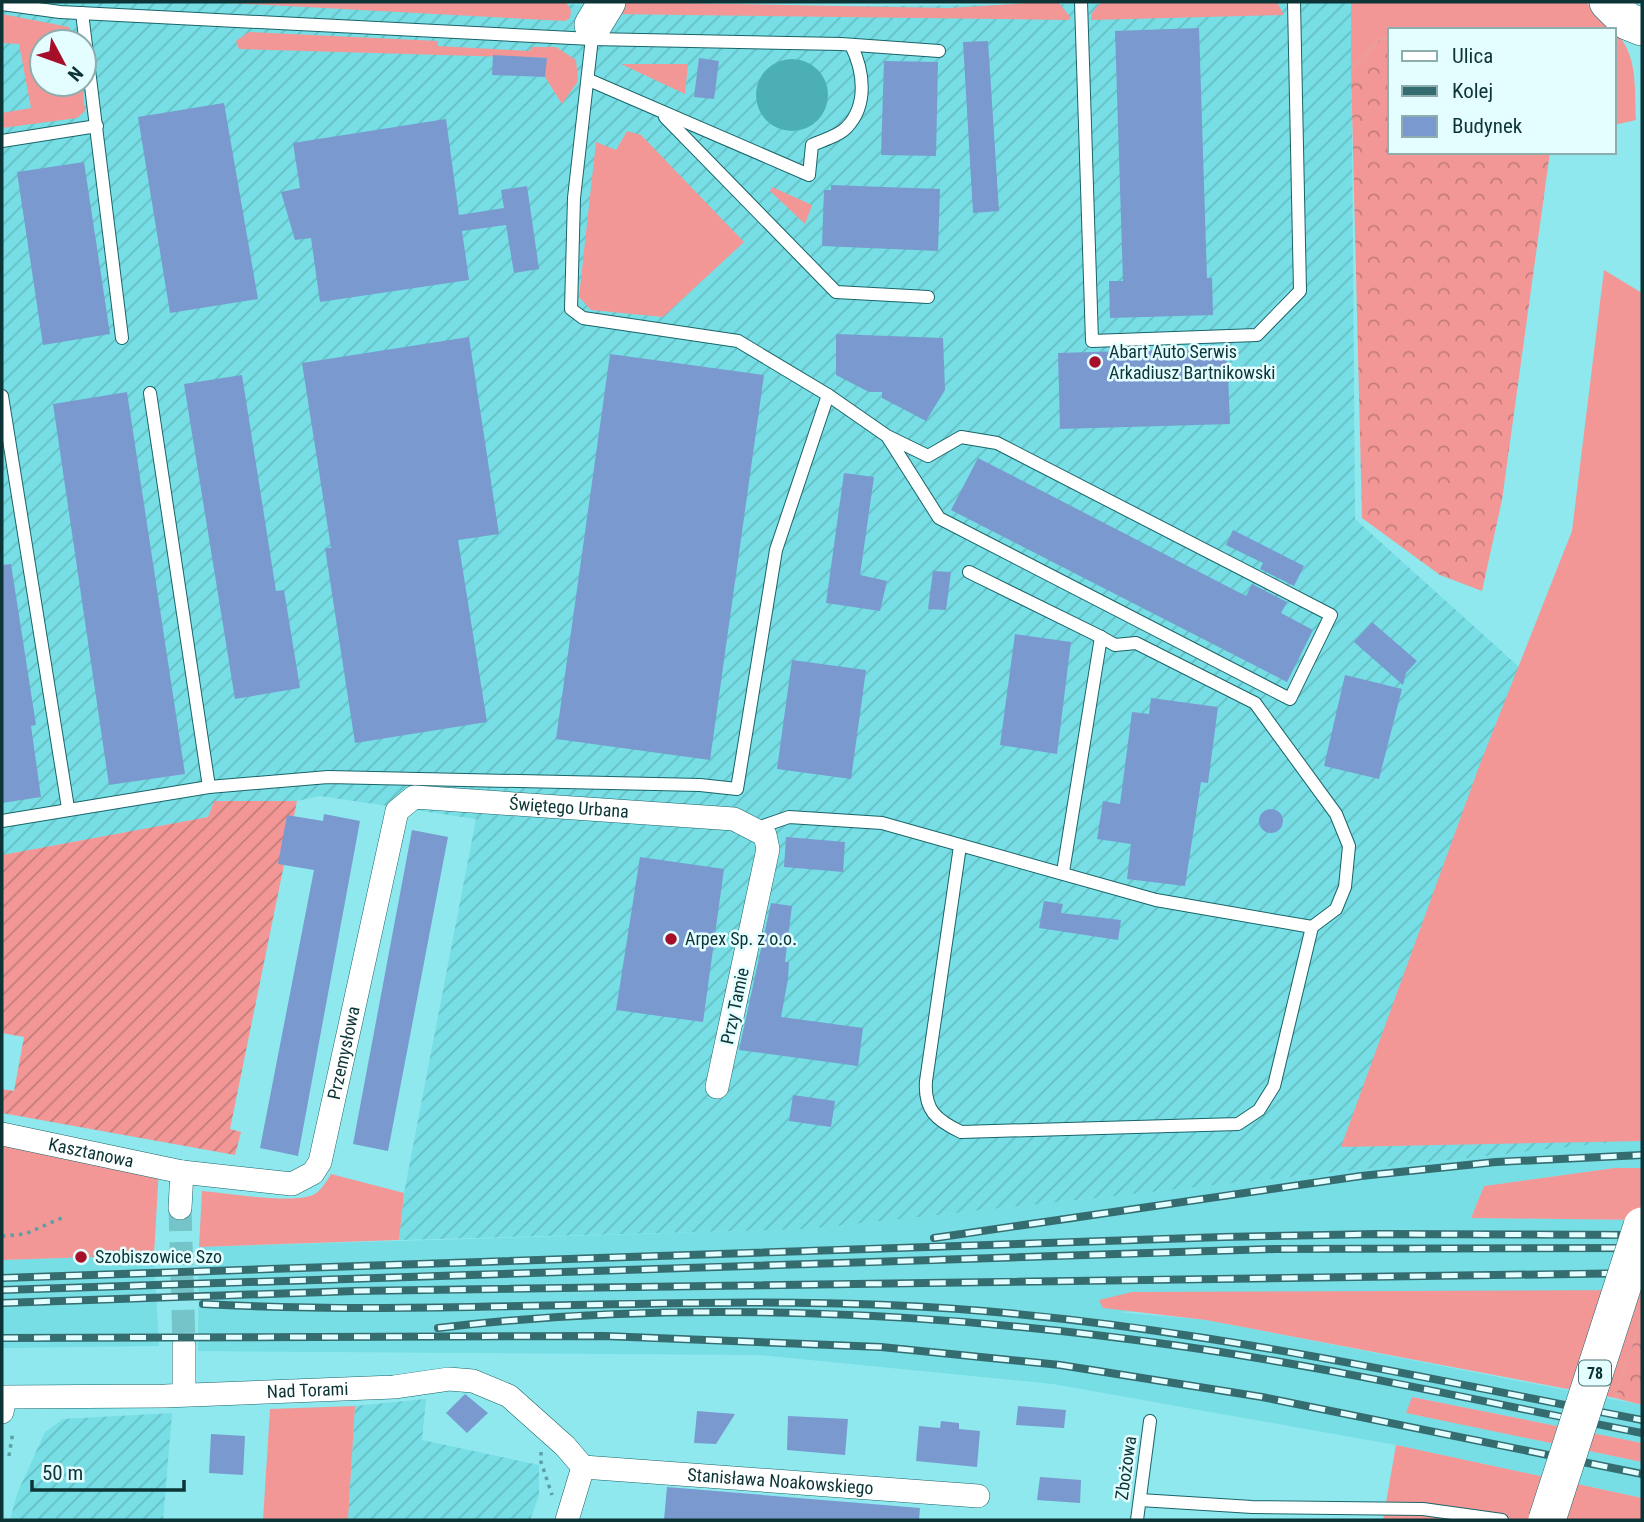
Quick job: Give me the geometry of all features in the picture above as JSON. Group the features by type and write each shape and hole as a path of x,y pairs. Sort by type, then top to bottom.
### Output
{"main road":[{"name":"78","path":"1547,1520 1642,1226"}],"street":[{"name":"Świętego Urbana","path":"404,803 414,797 734,819 757,828"},
{"name":"Przemysłowa","path":"181,1172 292,1184 313,1173 320,1162 397,811 404,803"},
{"name":"Przy Tamie","path":"718,1087 768,849 765,835 757,828"},
{"name":"Kasztanowa","path":"2,1134 181,1172"},
{"path":"180,1208 181,1172"},
{"path":"184,1346 184,1394"},
{"name":"Nad Torami","path":"3,1402 394,1387 449,1379 473,1381 509,1396 565,1446 583,1467"},
{"path":"567,1520 583,1467"},
{"name":"Stanisława Noakowskiego","path":"583,1467 978,1496"}],"lane":[{"path":"1081,2 1092,341 1257,335 1300,291 1294,2"},
{"path":"2,4 82,13 594,17 851,45 939,51"},
{"path":"82,13 122,338"},
{"path":"594,17 574,198 571,309 583,318 738,341 887,436 928,456 961,437 997,443 1331,615 1290,699 939,518 887,436"},
{"path":"589,80 809,175 813,145 845,129 859,110 862,86 859,61 851,45"},
{"path":"660,112 836,292 928,297"},
{"path":"2,142 97,126"},
{"path":"150,393 209,787"},
{"path":"2,396 68,808"},
{"path":"2,821 68,808 209,787 328,777 700,785 737,789 776,550 828,396"},
{"path":"960,846 925,1100 941,1123 961,1132 1238,1124 1259,1110 1274,1086 1312,927 1336,909 1345,887 1349,846 1336,814 1255,703 1136,643 1115,645 969,572"},
{"path":"1063,872 1101,637"},
{"path":"757,828 789,817 882,823 1156,900 1312,927"},
{"name":"Zbożowa","path":"1137,1520 1150,1421"},
{"path":"1140,1500 1252,1507 1423,1509 1502,1520"}],"path":[{"path":"2,1236 25,1234 64,1217"},
{"path":"541,1462 553,1498"}],"shaded area":[{"path":"2,2 526,2 635,8 1351,2 1355,519 1642,778 1642,1112 1634,1140 808,1229 399,1240 404,1193 476,819 320,796 297,801 214,801 209,817 2,855"},
{"path":"785,59 799,59 818,69 828,88 828,102 818,121 799,131 785,131 766,121 756,102 756,88 766,69"},
{"path":"1642,1141 1642,1168 1615,1168 1484,1186 1471,1218 1642,1220 1642,1290 1446,1293 1118,1312 1206,1320 1642,1405 1642,1443 1412,1397 1407,1413 1642,1462 1642,1498 1396,1445 1053,1384 759,1355 198,1351 199,1247 808,1229"},
{"path":"154,1255 159,1346 2,1348 2,1260"},
{"path":"426,1399 422,1440 539,1465 539,1495 530,1520 348,1520 355,1406"},
{"path":"172,1413 163,1520 10,1520 17,1494 45,1432 63,1419"}],"green space":[{"path":"210,2 566,2 571,10 570,18 565,21"},
{"path":"627,2 948,8 1046,2 1059,3 1071,18 611,14"},
{"path":"1101,2 1277,2 1284,15 1091,20 1092,13"},
{"path":"1351,2 1586,2 1610,28 1388,28 1388,39 1382,38 1351,69"},
{"path":"2,14 69,28 28,28 28,92 19,44 2,43"},
{"path":"249,32 438,41 438,46 530,51 531,47 556,47 576,60 578,81 562,104 545,77 546,58 239,49 236,41"},
{"path":"1616,33 1628,50 1634,72 1636,120 1616,125"},
{"path":"1382,38 1388,39 1388,154 1550,154 1502,500 1482,591 1440,575 1362,518 1351,69"},
{"path":"621,64 688,64 685,94"},
{"path":"29,98 84,98 85,111 77,118 2,128 2,113 31,108"},
{"path":"627,131 641,135 744,242 663,317 591,310 579,297 596,142 616,150"},
{"path":"772,187 812,205 805,224 770,191"},
{"path":"1604,270 1642,293 1642,1141 1341,1147 1480,764 1572,531"},
{"path":"214,801 297,801 230,1129 241,1132 235,1155 2,1113 2,1089 14,1091 24,1037 2,1033 2,855 208,817"},
{"path":"2,1134 159,1167 154,1255 2,1260"},
{"path":"1615,1168 1642,1168 1642,1220 1471,1218 1484,1186"},
{"path":"331,1174 404,1193 399,1240 199,1247 202,1191 275,1198 303,1197 318,1191"},
{"path":"1642,1290 1642,1317 1615,1398 1206,1320 1103,1308 1099,1300 1132,1292"},
{"path":"1642,1317 1642,1405 1615,1398"},
{"path":"1412,1397 1642,1443 1642,1462 1406,1413"},
{"path":"355,1406 348,1520 263,1520 270,1409"},
{"path":"1396,1445 1642,1498 1642,1520 1383,1520"}],"building":[{"path":"1199,28 1207,278 1212,278 1213,315 1110,318 1109,281 1123,281 1115,31"},
{"path":"988,41 999,211 973,213 963,42"},
{"path":"493,55 547,58 545,77 492,75"},
{"path":"699,58 719,61 714,99 694,97"},
{"path":"884,61 938,62 936,156 881,155"},
{"path":"224,103 258,299 170,313 138,117"},
{"path":"446,119 459,215 504,208 501,190 527,186 539,269 514,273 506,225 462,231 469,280 320,302 311,238 295,240 281,192 300,188 293,143"},
{"path":"84,162 110,334 43,345 17,172"},
{"path":"831,185 940,189 938,251 822,246 824,190 831,190"},
{"path":"836,334 943,338 945,390 926,421 882,398 882,392 869,392 836,375"},
{"path":"469,337 499,534 458,540 487,722 355,743 325,548 331,548 302,363"},
{"path":"1227,348 1230,424 1060,429 1058,353"},
{"path":"610,354 764,375 710,760 556,739"},
{"path":"242,375 276,591 284,590 300,688 235,699 184,384"},
{"path":"127,392 185,774 109,785 53,404"},
{"path":"978,458 1246,596 1252,584 1287,602 1281,613 1313,630 1287,682 951,510"},
{"path":"844,473 874,477 860,575 887,581 880,611 826,603"},
{"path":"1233,530 1304,566 1294,586 1260,569 1263,563 1226,545"},
{"path":"11,564 36,725 31,726 41,797 2,803 2,565"},
{"path":"933,571 951,572 946,610 928,609"},
{"path":"1372,622 1417,661 1406,673 1403,685 1354,642"},
{"path":"1015,634 1071,642 1057,754 1000,745"},
{"path":"792,660 866,670 851,779 777,769"},
{"path":"1345,675 1402,689 1379,779 1324,766"},
{"path":"1151,698 1218,707 1208,783 1201,782 1185,886 1127,879 1131,844 1097,839 1103,801 1120,804 1132,712 1149,714"},
{"path":"1271,809 1282,816 1283,821 1276,832 1271,833 1260,826 1259,821 1266,810"},
{"path":"324,814 360,821 298,1156 260,1148 314,870 278,864 287,815 323,821"},
{"path":"412,830 448,837 388,1151 353,1144"},
{"path":"786,837 845,842 843,872 784,867"},
{"name":"Arpex Sp. z o.o.","path":"640,857 724,869 703,1022 616,1010"},
{"path":"1044,901 1063,904 1061,913 1121,920 1118,940 1039,928"},
{"path":"771,903 792,906 785,962 789,962 788,979 781,1017 863,1028 858,1066 739,1050"},
{"path":"793,1095 835,1101 831,1127 789,1121"},
{"path":"465,1394 488,1413 467,1433 446,1413"},
{"path":"1018,1406 1066,1410 1064,1428 1016,1425"},
{"path":"697,1411 735,1414 716,1444 694,1443"},
{"path":"788,1416 848,1419 845,1455 787,1450"},
{"path":"941,1421 959,1423 959,1429 980,1431 977,1467 916,1461 919,1426 940,1428"},
{"path":"211,1434 245,1436 243,1475 209,1473"},
{"path":"1040,1477 1081,1480 1080,1503 1037,1500"},
{"path":"667,1487 920,1508 919,1520 664,1520"}],"tunnel":[{"path":"180,1208 184,1346"}],"railway":[{"path":"934,1238 1361,1176 1496,1162 1642,1155"},
{"path":"2,1278 1223,1237 1378,1234 1642,1235"},
{"path":"2,1290 1275,1249 1642,1248"},
{"path":"2,1303 355,1291 1642,1273"},
{"path":"203,1304 374,1308 802,1303 982,1311 1078,1320 1267,1348 1642,1420"},
{"path":"438,1328 529,1319 715,1312 809,1313 997,1325 1090,1334 1238,1355 1354,1375 1642,1433"},
{"path":"2,1338 604,1336 881,1347 1060,1365 1262,1397 1642,1474"}],"place":[{"name":"Abart Auto Serwis Arkadiusz Bartnikowski","path":"1095,362"},
{"name":"Arpex Sp. z o.o.","path":"671,939"},
{"name":"Szobiszowice Szo","path":"81,1257"}]}
